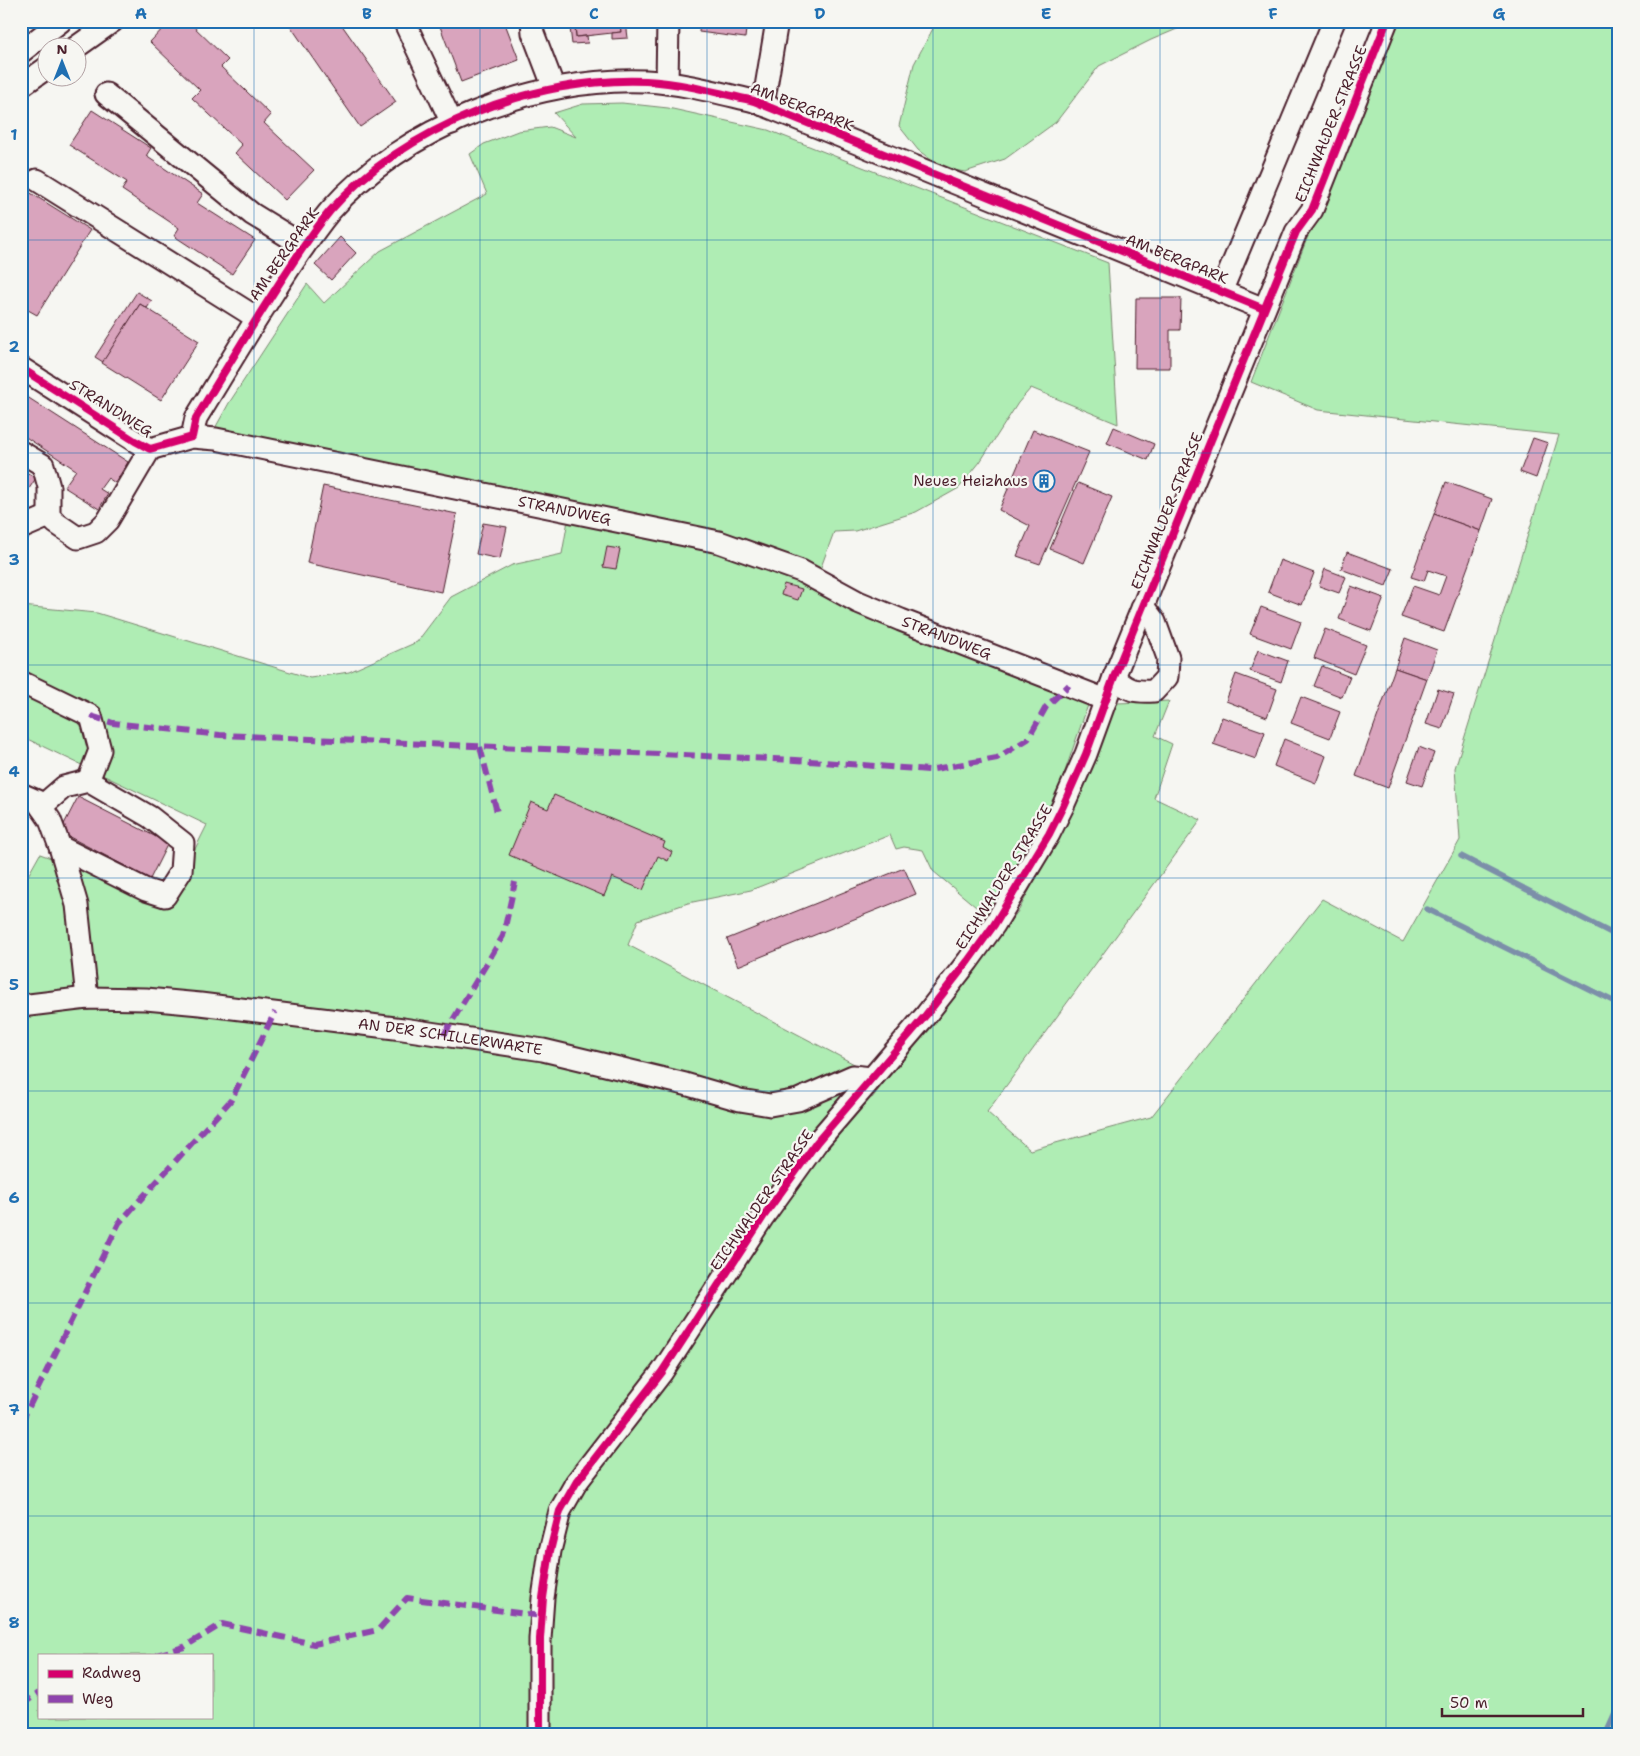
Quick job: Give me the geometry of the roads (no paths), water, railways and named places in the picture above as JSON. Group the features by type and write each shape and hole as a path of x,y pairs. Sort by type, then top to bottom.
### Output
{"street":[{"path":"21,52 61,21"},
{"path":"88,39 113,21"},
{"path":"404,21 452,123"},
{"path":"532,21 533,33 554,88"},
{"path":"667,83 668,21"},
{"path":"763,105 777,21"},
{"path":"1221,292 1334,21"},
{"name":"EICHWALDER STRASSE","path":"540,1735 540,1639 543,1598 550,1551 560,1510 576,1483 662,1372 763,1217 817,1142 926,1015 994,925 1063,806 1086,754 1114,677 1264,309 1296,232 1312,210 1387,21"},
{"path":"21,86 38,74"},
{"name":"AM BERGPARK","path":"192,437 196,418 257,318 304,246 330,212 349,192 411,143 452,123 497,104 554,88 588,83 621,81 667,83 754,101 1264,309"},
{"path":"106,94 252,214 304,246"},
{"path":"38,180 257,318"},
{"name":"STRANDWEG","path":"21,368 150,449 192,437 216,439 718,542 801,571 858,602 1106,700"},
{"path":"21,452 43,465 49,487 49,516 78,538 96,532 108,520 150,449"},
{"path":"21,528 49,516"},
{"path":"1114,677 1123,686 1136,692 1154,691 1167,678 1168,658 1155,622 1144,606"},
{"path":"21,682 91,716 100,750 88,781"},
{"path":"41,808 64,787 88,781 150,817 183,843 181,871 165,896 146,890 60,848"},
{"path":"21,794 36,801 50,820 60,848 77,905 87,998"},
{"name":"AN DER SCHILLERWARTE","path":"21,1006 87,998 146,999 402,1028 543,1050 685,1084 740,1100 770,1105 798,1100 853,1076 870,1078"}],"waterway":[{"path":"1461,856 1619,937"},
{"path":"1427,909 1619,1004"},
{"path":"1605,1735 1619,1704"}],"place":[{"name":"Neues Heizhaus","path":"1044,481"}]}
